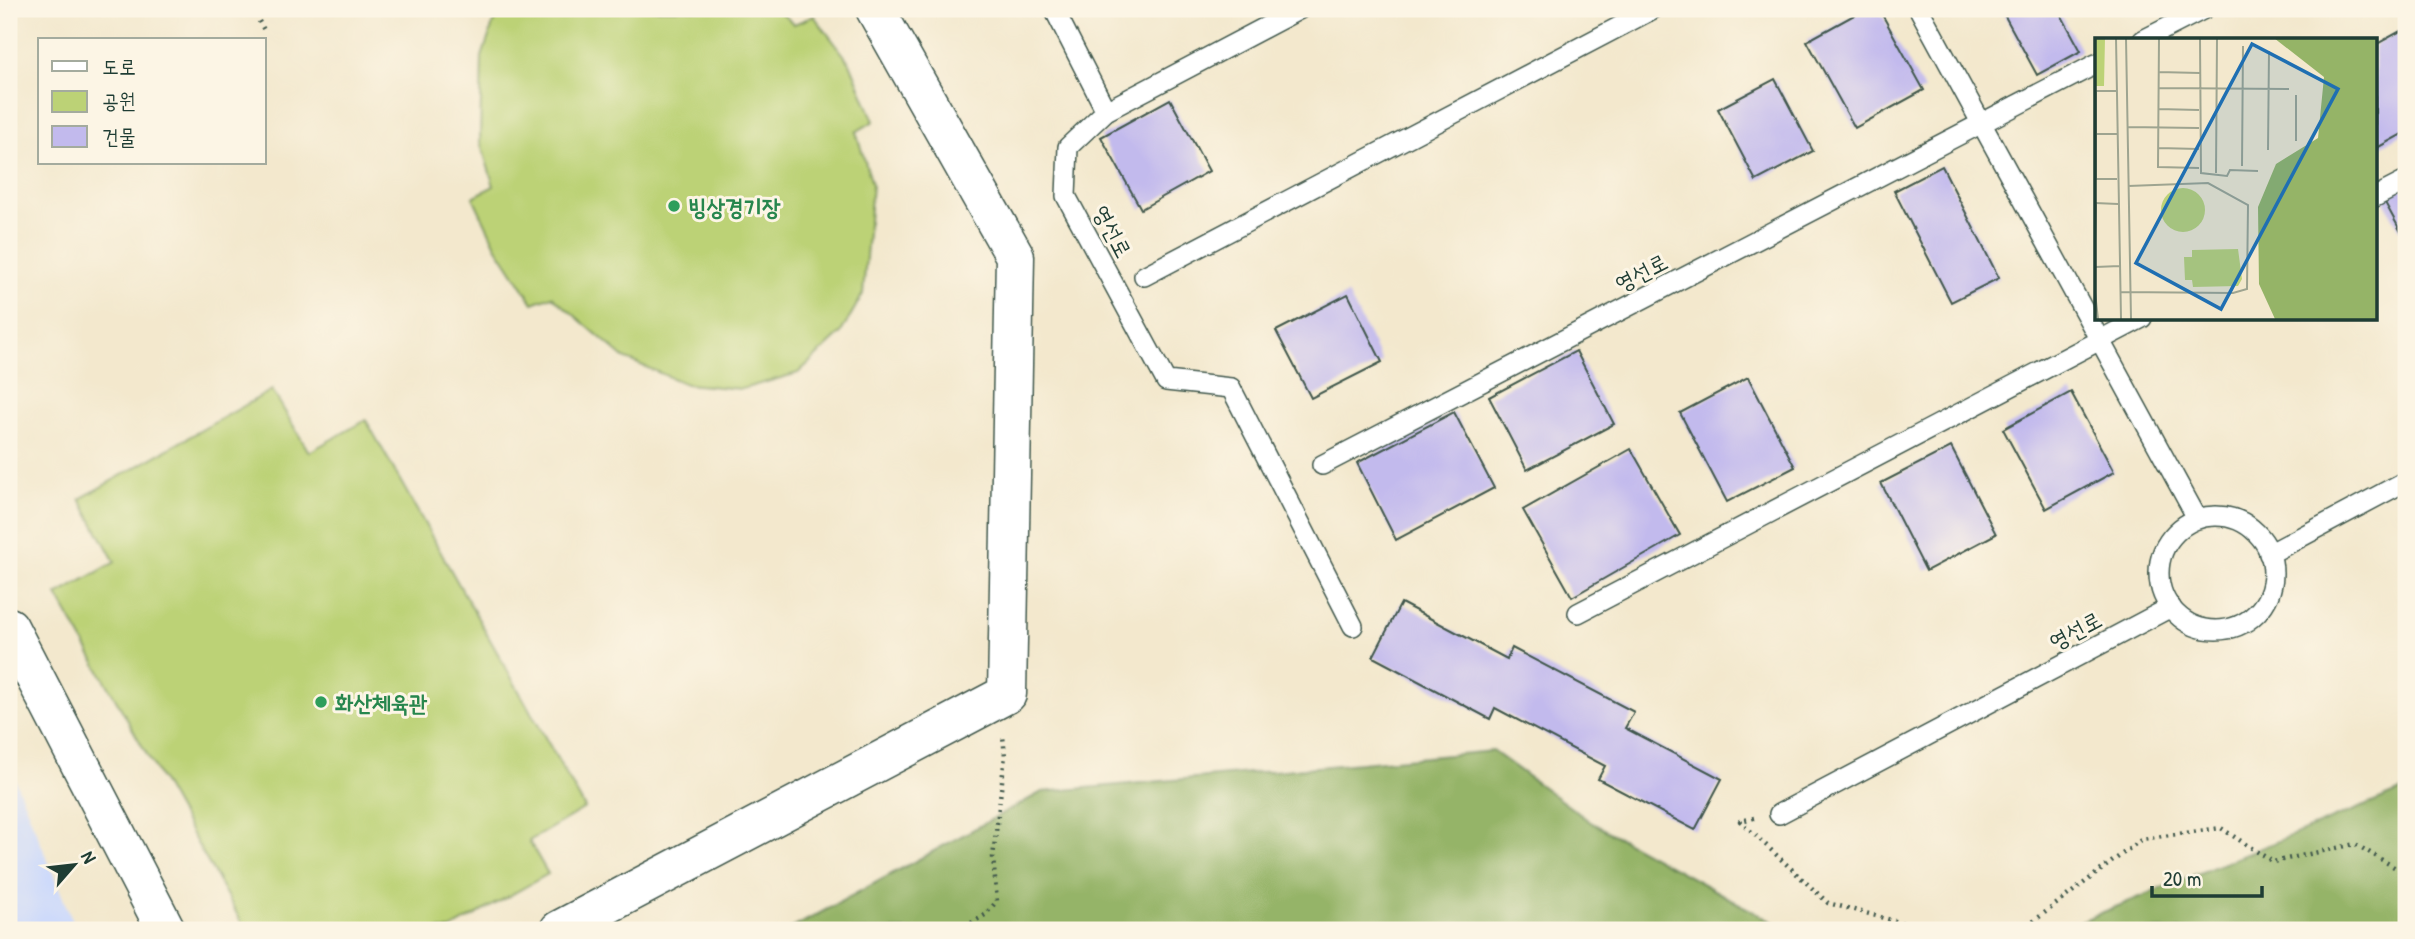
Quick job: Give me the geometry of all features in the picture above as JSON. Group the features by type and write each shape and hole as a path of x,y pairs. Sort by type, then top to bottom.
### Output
{"street":[{"path":"559,930 1007,694 1015,256 875,9"},
{"path":"9,627 166,930"}],"lane":[{"path":"1054,9 1106,111"},
{"name":"영선로","path":"1300,9 1269,16 1106,111 1068,147 1066,196 1166,381 1231,388 1353,626"},
{"name":"영선로","path":"1144,276 1653,9"},
{"path":"1919,9 2197,518"},
{"path":"2147,38 2204,9"},
{"name":"영선로","path":"1322,465 2095,65"},
{"path":"2376,196 2406,181"},
{"path":"1578,613 2138,320"},
{"path":"2269,554 2406,481"},
{"path":"2220,515 2241,521 2258,534 2269,554 2273,572 2270,590 2262,607 2248,620 2226,630 2201,629 2179,617 2164,599 2158,574 2162,551 2176,530 2197,518 2220,515"},
{"name":"영선로","path":"1779,814 2171,607"}],"path":[{"path":"252,9 264,30"},
{"path":"959,930 985,915 997,901 993,857 1005,756 1002,729"},
{"path":"1779,814 1740,821 1828,903 1929,930"},
{"path":"2022,930 2142,839 2221,828 2273,862 2355,844 2406,874"}],"shaded area":[{"path":"9,765 76,930 9,930"}],"green space":[{"name":"빙상경기장","path":"498,9 777,9 794,24 814,16 850,63 874,121 856,132 872,184 863,294 840,334 798,373 742,389 686,384 624,358 552,296 533,303 496,246 473,197 494,186 480,141 482,57"},
{"name":"화산체육관","path":"272,390 309,452 366,420 585,808 529,841 548,874 449,930 246,930 57,595 115,562 80,499"},
{"path":"1493,751 1592,823 1787,930 789,930 1042,792"},
{"path":"2406,789 2406,930 2059,930"}],"building":[{"path":"1865,9 1879,9 1924,90 1855,128 1807,41"},
{"path":"2001,9 2058,9 2081,51 2037,75"},
{"path":"2406,28 2406,132 2376,148 2376,44"},
{"path":"1775,79 1813,151 1756,181 1718,109"},
{"path":"1170,99 1209,171 1141,209 1101,137"},
{"path":"1942,166 1999,278 1951,302 1894,191"},
{"path":"2406,186 2406,241 2383,199"},
{"path":"1348,294 1382,362 1311,398 1276,331"},
{"path":"1576,351 1614,424 1527,470 1489,397"},
{"path":"1748,377 1795,467 1727,502 1680,413"},
{"path":"2071,392 2114,472 2046,509 2003,429"},
{"path":"1454,412 1494,488 1396,540 1357,463"},
{"path":"1951,447 1996,534 1926,571 1881,483"},
{"path":"1631,449 1680,535 1572,597 1523,510"},
{"path":"1401,603 1507,659 1512,648 1634,712 1625,728 1722,779 1695,830 1598,779 1605,766 1495,708 1490,719 1373,657"}],"place":[{"name":"빙상경기장","path":"674,206"},
{"name":"화산체육관","path":"321,702"}]}
